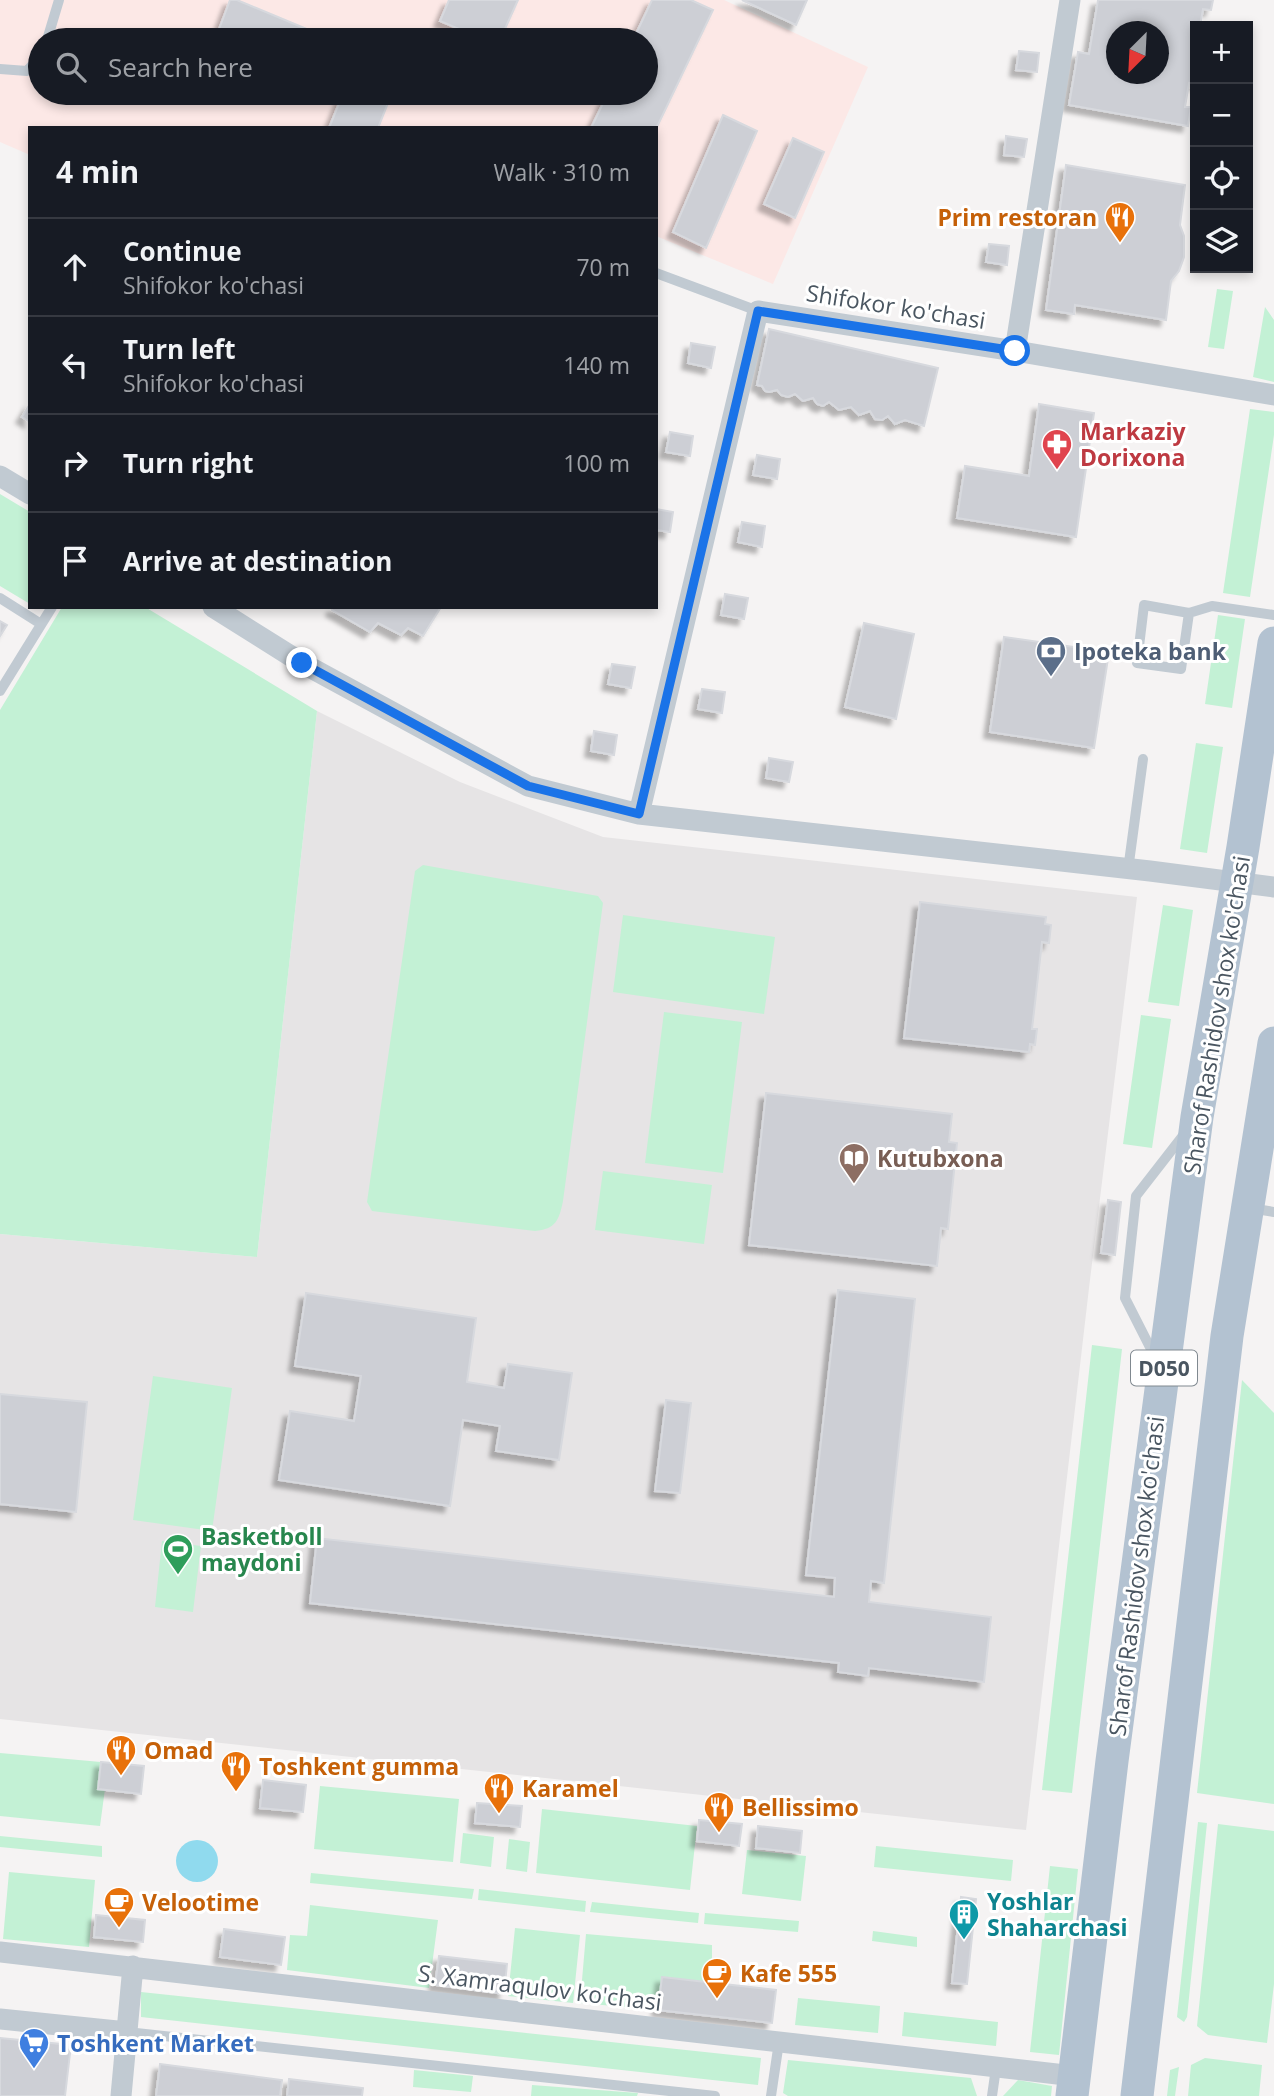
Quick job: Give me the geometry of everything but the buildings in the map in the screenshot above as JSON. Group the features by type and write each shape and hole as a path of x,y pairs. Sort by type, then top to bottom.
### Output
{"main road":[{"name":"Sharof Rashidov shox ko'chasi","path":"1073,2086 1112,1761 1197,1117 1274,643"},
{"name":"D050","path":"1137,2096 1227,1336 1260,1210 1274,1043"}],"street":[{"path":"1015,351 1070,0"},
{"path":"639,814 758,311"},
{"name":"Shifokor ko'chasi","path":"758,311 1274,395"},
{"path":"0,476 28,493"},
{"path":"216,609 302,663 528,786 639,814 1274,887"},
{"name":"S. Xamraqulov ko'chasi","path":"0,1952 996,2068 1073,2086"},
{"path":"121,2096 133,1966"},
{"path":"0,2019 127,2032"}],"lane":[{"path":"51,28 59,0"},
{"path":"0,69 28,70"},
{"name":"Shifokor ko'chasi","path":"658,274 758,311"},
{"path":"0,598 41,624"},
{"path":"1189,613 1181,669 1137,663 1144,605 1189,613 1213,607 1274,615"},
{"path":"0,691 51,609"},
{"path":"1128,870 1143,759"},
{"path":"1163,1373 1125,1298 1136,1196 1197,1117"},
{"path":"127,2032 715,2096"},
{"path":"772,2096 779,2042"},
{"path":"992,2096 996,2068"}],"shaded area":[{"path":"0,0 724,0 868,67 773,284 658,237 658,126 28,126 28,154 0,142"},
{"path":"317,711 460,782 603,837 1137,897 1026,1830 0,1719 0,1234 257,1257"}],"green space":[{"path":"1217,289 1233,291 1224,349 1208,347"},
{"path":"1265,307 1274,320 1274,382 1253,377"},
{"path":"1250,409 1274,412 1274,435 1250,597 1223,593"},
{"path":"0,494 28,511 28,603 0,586"},
{"path":"61,609 148,609 317,711 257,1257 0,1234 0,710"},
{"path":"1218,615 1245,619 1232,708 1205,704"},
{"path":"1196,743 1223,747 1207,853 1180,849"},
{"path":"423,865 598,896 603,903 563,1201 558,1218 548,1228 535,1231 372,1211 367,1202 415,871"},
{"path":"1163,905 1193,910 1179,1006 1148,1002"},
{"path":"623,915 775,937 764,1014 613,992"},
{"path":"664,1012 742,1022 723,1173 645,1163"},
{"path":"1141,1015 1171,1019 1152,1148 1123,1144"},
{"path":"603,1171 712,1185 704,1244 595,1230"},
{"path":"1092,1345 1122,1349 1072,1793 1042,1790"},
{"path":"153,1376 232,1388 212,1531 133,1520"},
{"path":"1242,1380 1274,1413 1274,1804 1197,1793"},
{"name":"Basketboll maydoni","path":"162,1541 201,1546 193,1612 155,1607"},
{"path":"0,1753 101,1762 98,1788 105,1789 100,1826 0,1816"},
{"path":"320,1786 459,1799 453,1862 314,1849"},
{"path":"542,1809 697,1826 690,1890 536,1873"},
{"path":"1198,1822 1207,1823 1187,2017 1184,2022 1177,2017"},
{"path":"1218,1824 1274,1831 1274,1984 1267,2043 1208,2035 1197,2026"},
{"path":"463,1833 494,1837 491,1867 460,1863"},
{"path":"0,1836 102,1846 102,1857 0,1847"},
{"path":"509,1839 530,1842 527,1872 506,1869"},
{"path":"876,1846 1013,1860 1011,1881 874,1867"},
{"path":"747,1850 806,1856 801,1901 742,1894"},
{"path":"1050,1866 1078,1869 1059,2055 1030,2052"},
{"path":"9,1872 95,1880 89,1947 3,1939"},
{"path":"311,1873 474,1889 472,1899 310,1883"},
{"path":"479,1889 586,1901 585,1912 478,1900"},
{"path":"592,1902 699,1913 698,1923 590,1912"},
{"path":"310,1905 438,1920 429,1988 287,1970 290,1935 307,1936"},
{"path":"705,1913 799,1921 798,1932 704,1924"},
{"path":"515,1928 580,1935 573,2003 508,1996"},
{"path":"873,1931 917,1937 917,1947 872,1941"},
{"path":"586,1934 712,1945 712,1983 662,1977 658,2010 580,2003"},
{"path":"141,1992 761,2058 758,2085 141,2017"},
{"path":"798,1998 880,2006 878,2033 795,2025"},
{"path":"904,2012 998,2022 996,2046 902,2036"},
{"path":"1205,2058 1262,2065 1259,2096 1188,2096 1191,2065"},
{"path":"788,2060 971,2078 977,2096 788,2096 783,2093"},
{"path":"1179,2067 1175,2096 1167,2096 1170,2070"},
{"path":"414,2070 473,2076 471,2092 413,2087"},
{"path":"1018,2080 1052,2086 1051,2096 1003,2096"},
{"path":"532,2085 638,2093 637,2096 531,2096"}],"water":[{"path":"197,1840 212,1846 218,1861 212,1876 197,1882 182,1876 176,1861 182,1846"}],"place":[{"name":"Prim restoran","path":"1120,244"},
{"name":"Markaziy Dorixona","path":"1057,471"},
{"name":"Ipoteka bank","path":"1051,678"},
{"name":"Kutubxona","path":"854,1185"},
{"name":"Basketboll maydoni","path":"178,1576"},
{"name":"Omad","path":"121,1777"},
{"name":"Toshkent gumma","path":"236,1793"},
{"name":"Karamel","path":"499,1815"},
{"name":"Bellissimo","path":"719,1834"},
{"name":"Velootime","path":"119,1929"},
{"name":"Yoshlar Shaharchasi","path":"964,1941"},
{"name":"Kafe 555","path":"717,2000"},
{"name":"Toshkent Market","path":"34,2070"}],"route":[{"path":"302,663 528,786 639,814 758,311 1015,351"}]}
